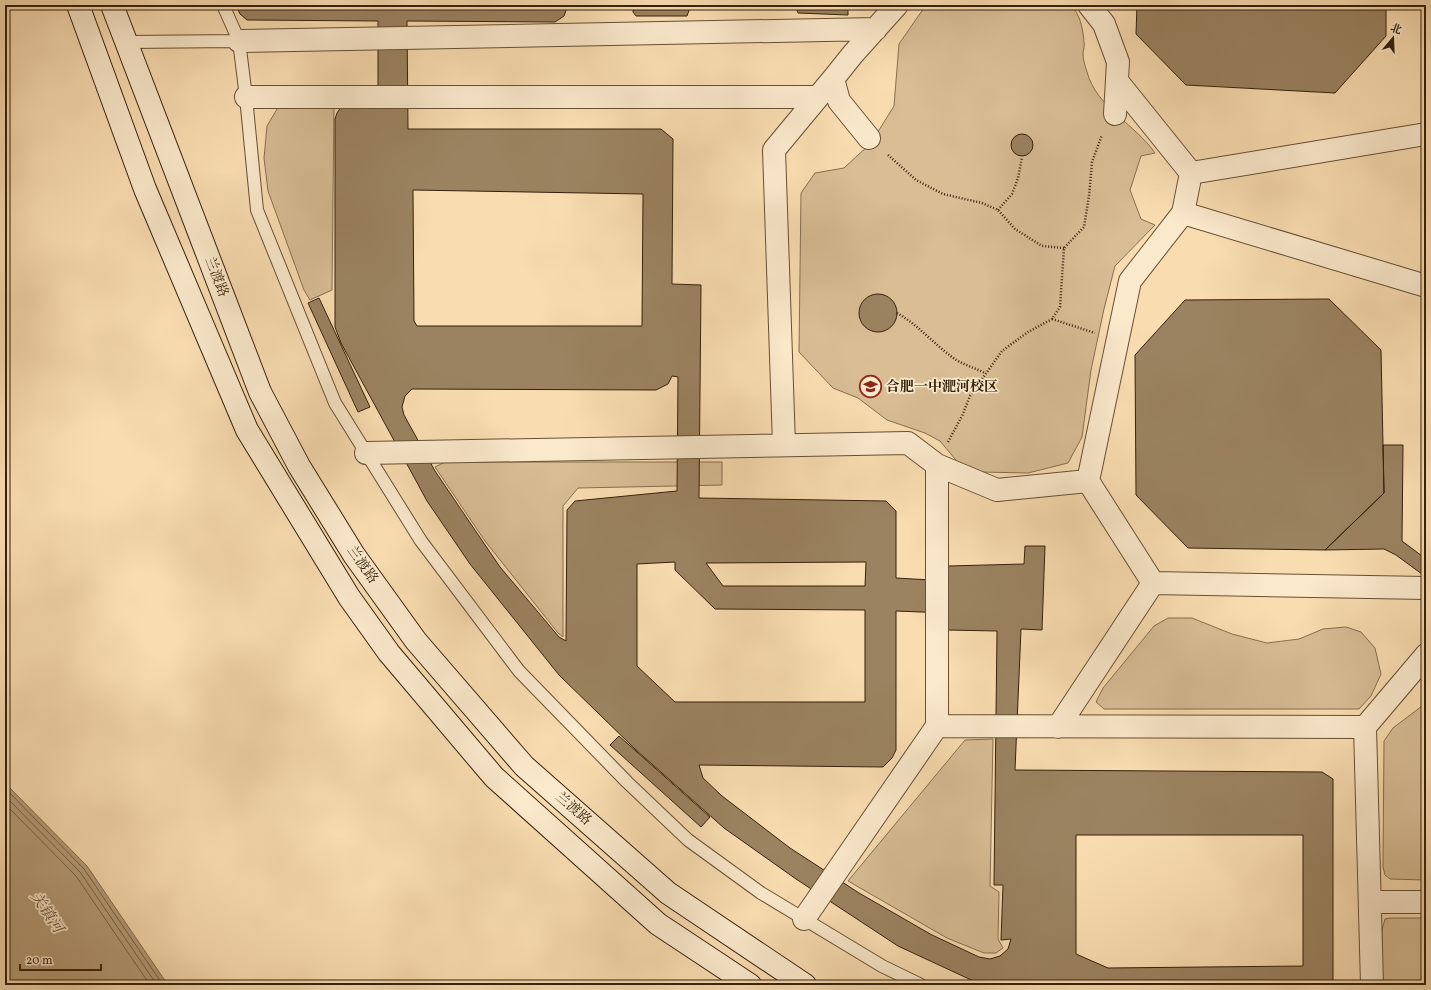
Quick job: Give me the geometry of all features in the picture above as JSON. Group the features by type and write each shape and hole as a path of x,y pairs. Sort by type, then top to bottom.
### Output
{"street":[{"name":"兰渡路","path":"78,5 145,188 247,430 348,597 389,653 494,777 658,924 750,985"},
{"name":"兰渡路","path":"112,5 260,392 299,466 354,555 416,640 524,766 668,893 805,985"},
{"path":"784,445 774,150 853,54 897,5"},
{"path":"1089,5 1104,24 1118,62 1115,114"},
{"path":"239,41 876,28"},
{"path":"833,79 839,101 869,138"},
{"path":"1117,81 1191,173"},
{"path":"246,97 818,97"},
{"path":"1191,173 1426,134"},
{"path":"1153,583 1088,481 1130,281 1183,213 1191,173"},
{"path":"1183,213 1426,286"},
{"path":"366,453 908,443 937,465 997,490 1088,481"},
{"path":"804,919 937,726 937,465"},
{"path":"1153,583 1426,588"},
{"path":"1058,726 1153,583"},
{"path":"1372,985 1365,727 1426,655"},
{"path":"937,726 1365,727"},
{"path":"1370,902 1426,902"}],"lane":[{"path":"223,5 239,41 257,210 335,403 420,541 519,671 627,782 688,840 761,892 804,919 882,966 921,985"},
{"path":"126,42 239,41"}],"path":[{"path":"937,465 962,416 970,396 1002,351 1028,332 1052,319 1060,307 1064,248 1084,227 1092,162 1101,137 1115,114"},
{"path":"869,138 916,180 943,194 982,203 998,210 1015,229 1042,246 1064,248"},
{"path":"998,210 1012,194 1018,178 1022,157"},
{"path":"897,312 954,358 985,373"},
{"path":"1052,319 1099,334"}],"shaded area":[{"path":"926,5 1071,5 1079,17 1082,27 1084,44 1083,58 1092,85 1108,106 1147,143 1155,153 1141,156 1130,190 1141,219 1155,225 1115,266 1091,370 1082,437 1068,463 1028,473 981,472 960,465 940,441 925,433 887,420 858,398 833,388 799,352 801,193 815,173 844,168 871,143 894,106 899,44"},
{"path":"280,104 334,104 332,290 310,300 304,290 268,191 264,158 267,126"},
{"path":"445,462 722,462 722,485 578,488 563,506 563,637 558,633 485,541 435,467"},
{"path":"1168,618 1192,618 1232,634 1267,643 1299,639 1323,629 1346,627 1361,632 1375,648 1381,674 1371,696 1359,709 1104,709 1096,702 1103,688 1154,626"},
{"path":"1426,703 1426,880 1390,879 1385,875 1383,867 1384,741 1393,728"},
{"path":"993,739 990,886 999,892 998,939 1003,948 996,953 984,953 947,938 848,881 965,740"},
{"path":"1426,918 1426,985 1381,985 1382,930 1385,919"}],"water":[{"name":"关镇河","path":"5,783 87,866 168,985 8,985 5,982"}],"building":[{"path":"236,5 568,5 564,16 555,22 407,21 408,129 661,129 673,139 672,284 701,285 699,498 886,501 896,511 896,578 948,581 948,566 1024,564 1025,546 1045,546 1042,630 1021,629 1015,770 1322,772 1333,779 1333,985 982,985 898,946 796,879 724,828 635,749 559,675 470,564 427,501 341,343 335,327 335,119 341,107 378,103 378,21 247,20 240,14","holes":["413,190 643,194 642,326 417,326 414,321","672,376 678,377 677,491 575,501 567,510 566,641 559,637 500,567 435,471 404,415 402,407 405,396 412,389 656,390 668,384","675,562 675,570 715,609 865,610 865,702 675,702 637,666 637,564","866,562 865,586 723,586 706,563","896,611 947,613 947,630 997,631 994,885 1003,885 1001,940 1011,939 1008,949 1000,956 990,959 979,957 932,935 859,893 790,848 722,796 703,778 699,765 883,767 892,758 896,750","1076,835 1303,835 1303,966 1108,968 1076,954"]},
{"path":"633,5 691,5 687,16 636,16 633,12"},
{"path":"795,5 848,5 848,15 798,13"},
{"path":"1137,5 1386,5 1386,36 1335,93 1186,85 1136,34"},
{"path":"1022,134 1030,137 1033,145 1030,153 1022,156 1014,153 1011,145 1014,137"},
{"path":"878,294 888,297 894,303 897,313 894,323 888,329 878,332 868,329 862,323 859,313 862,303 868,297"},
{"path":"319,298 370,407 358,412 308,303"},
{"path":"1329,299 1381,350 1384,493 1325,550 1188,548 1136,495 1135,355 1185,300"},
{"path":"1383,445 1403,445 1402,541 1426,559 1426,577 1396,555 1384,549 1325,550 1384,493"},
{"path":"619,736 710,817 701,827 610,745"}],"place":[{"name":"合肥一中淝河校区","path":"870,387"}]}
